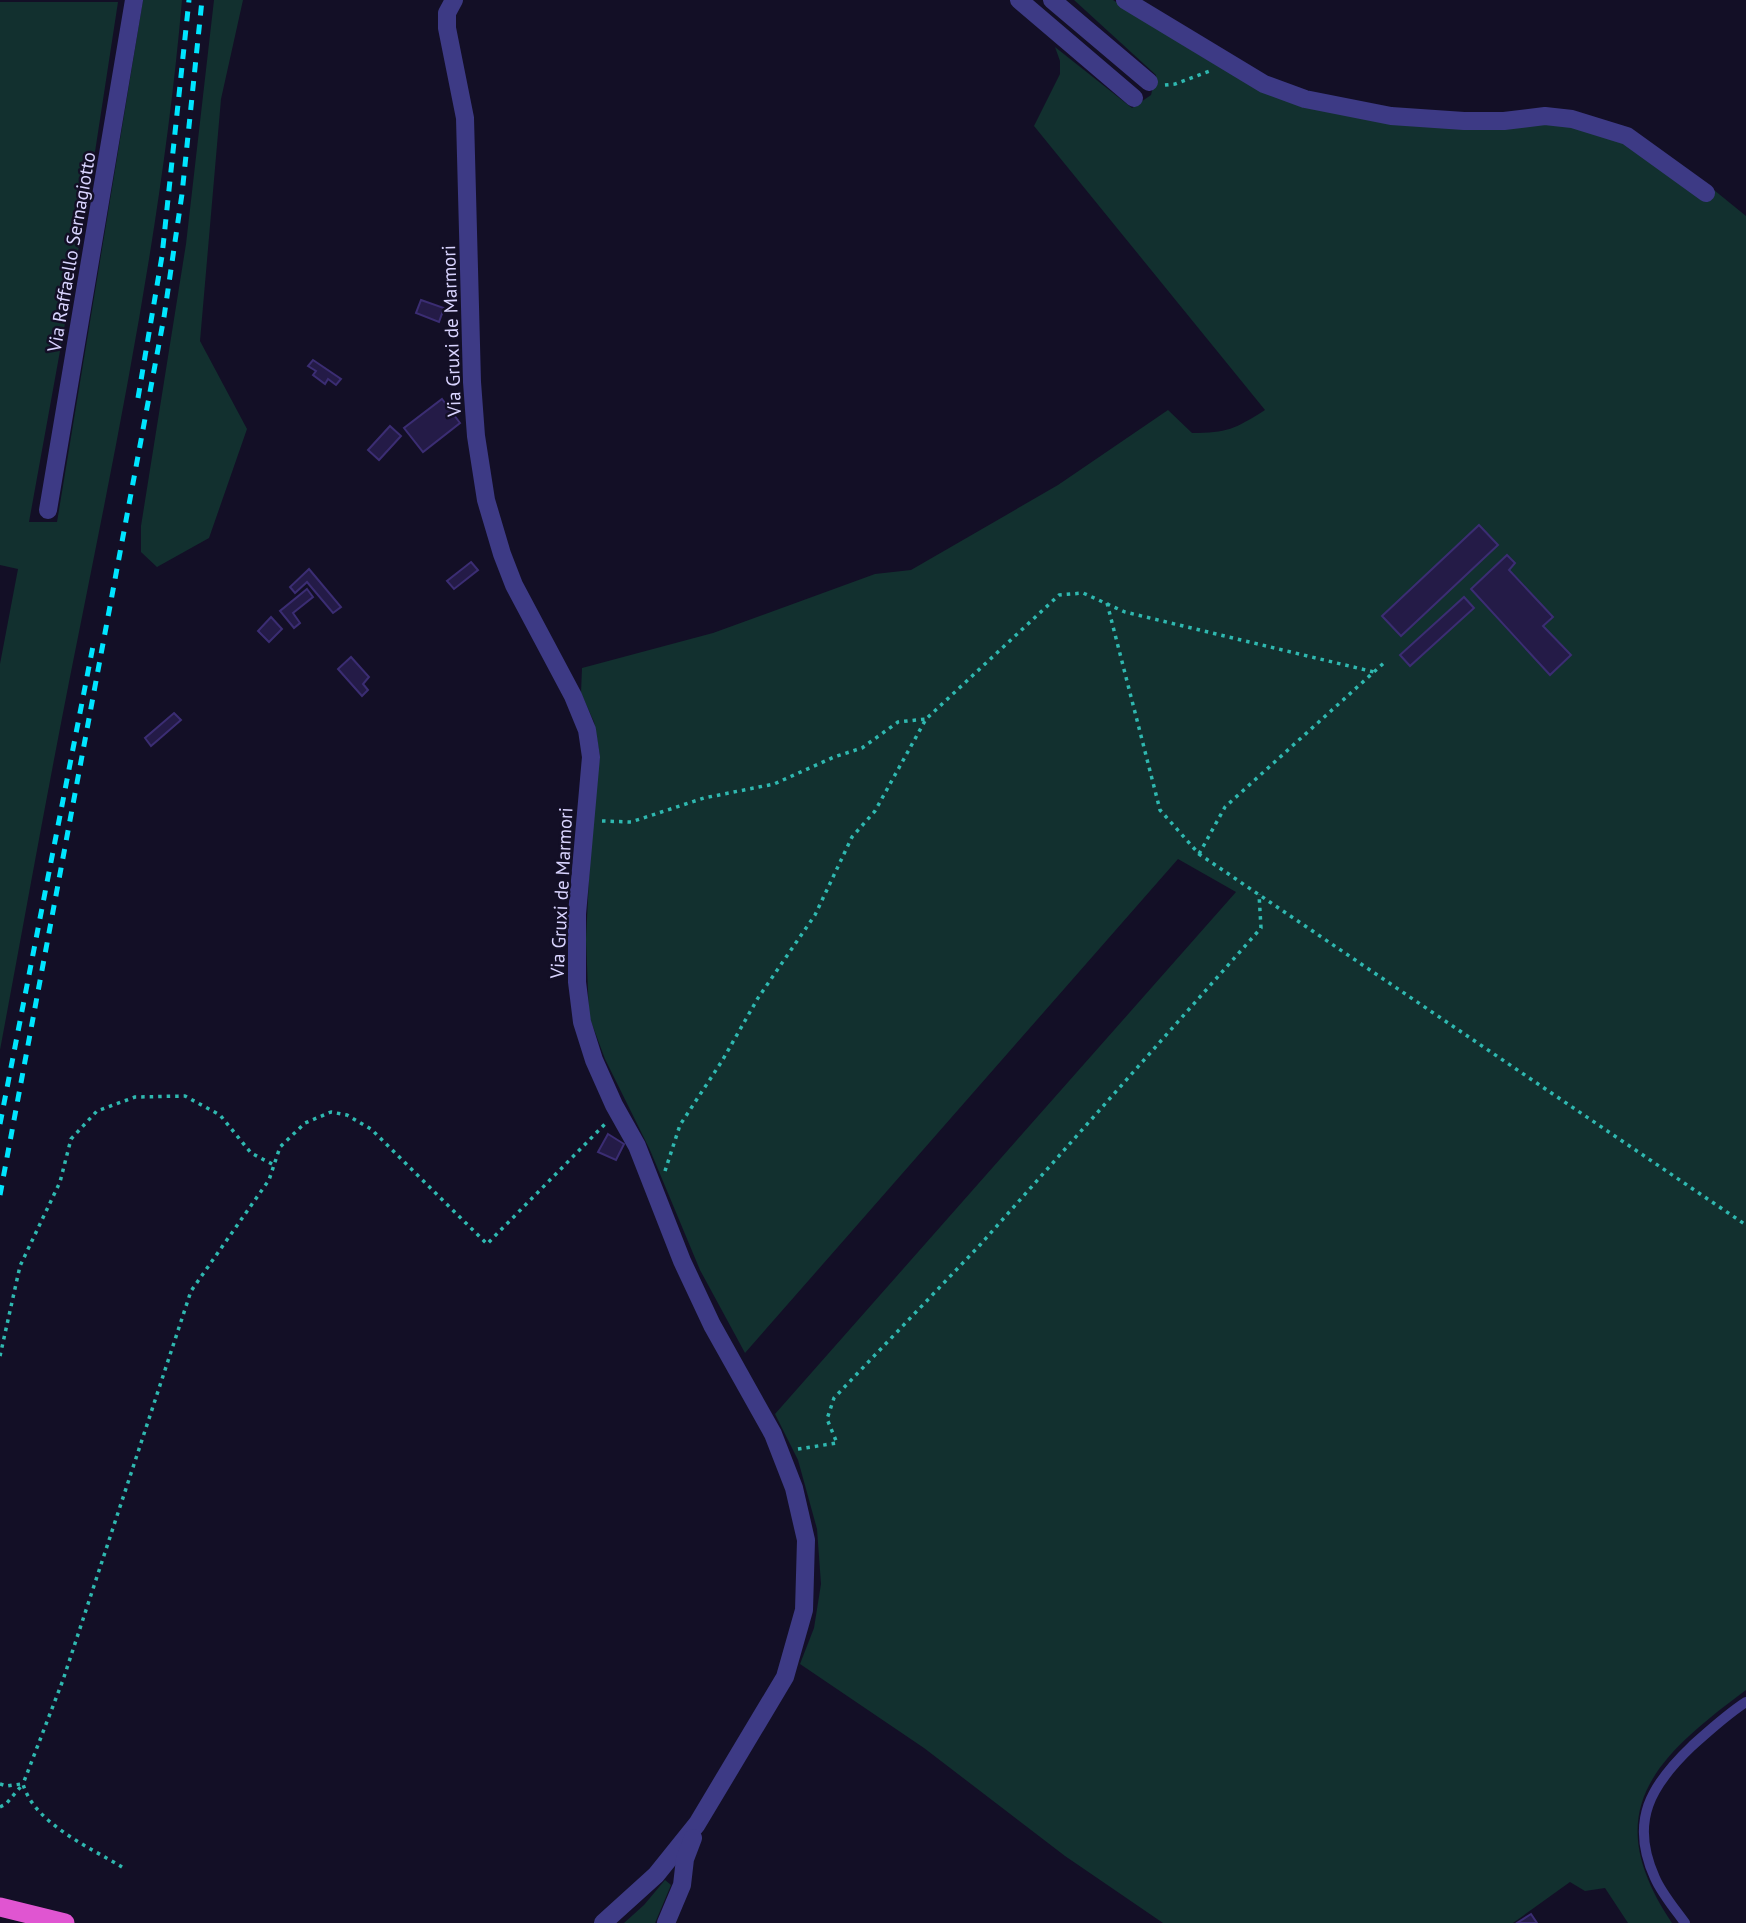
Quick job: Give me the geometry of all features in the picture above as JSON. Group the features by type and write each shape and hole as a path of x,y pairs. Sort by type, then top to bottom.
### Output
{"highway":[{"path":"0,1907 65,1923"}],"street":[{"name":"Via Raffaello Sernagiotto","path":"48,510 134,0"},
{"name":"Via Gruxi de Marmori","path":"454,0 447,13 447,28 465,118 472,382 476,436 484,487 502,554 514,585 573,696 587,730 591,757 578,914 577,982 582,1022 594,1060 614,1105 637,1146 682,1261 712,1325 773,1434 794,1488 806,1540 804,1610 785,1677 697,1824 656,1875 603,1923"},
{"path":"1019,0 1134,98"},
{"path":"1052,0 1149,82"},
{"path":"1125,0 1264,84 1305,99 1391,116 1464,121 1504,121 1545,116 1573,119 1627,136 1706,192"},
{"name":"Via Gruxi de Marmori","path":"666,1923 682,1885 685,1859 697,1824"}],"lane":[{"path":"1685,1923 1655,1879 1644,1843 1645,1817 1654,1790 1670,1767 1722,1718 1746,1702"}],"path":[{"path":"1149,82 1163,86 1175,84 1229,64"},
{"path":"654,1188 668,1167 680,1125 722,1061 758,998 815,915 852,837 876,811 926,719 1059,595 1083,593 1125,612 1374,672"},
{"path":"1107,603 1160,810 1199,854 1746,1225"},
{"path":"1199,854 1225,807 1385,661"},
{"path":"585,821 631,822 704,798 774,784 834,757 862,748 898,722 926,719"},
{"path":"780,1452 837,1443 827,1419 834,1398 980,1245 1261,928 1259,894"},
{"path":"0,1356 20,1266 60,1182 71,1139 97,1111 135,1097 185,1096 220,1115 251,1153 274,1165"},
{"path":"0,1807 23,1783 63,1679 191,1291 269,1180 280,1147 305,1123 331,1112 346,1115 372,1129 487,1244 604,1126 614,1105"},
{"path":"0,1784 7,1786 23,1783"},
{"path":"23,1783 27,1798 62,1832 122,1867"}],"green space":[{"path":"143,0 182,0 162,172 135,342 0,1050 0,664 18,569 0,565 0,2 118,2 89,191 29,522 57,522"},
{"path":"214,0 243,0 221,99 200,341 247,429 209,538 157,567 141,552 141,526 186,244"},
{"path":"1074,0 1113,0 1201,56 1266,92 1309,106 1575,126 1606,135 1634,149 1705,199 1714,190 1746,216 1746,1690 1686,1739 1663,1764 1647,1790 1638,1818 1639,1849 1650,1884 1672,1923 1628,1923 1605,1888 1585,1891 1570,1882 1513,1923 1163,1923 1065,1856 924,1748 800,1664 814,1628 821,1584 817,1529 798,1460 775,1414 1236,892 1178,859 745,1353 700,1270 650,1150 605,1059 589,1016 586,939 593,797 600,756 594,722 581,693 582,668 713,633 875,574 911,570 1058,485 1168,410 1192,433 1230,429 1265,410 1034,126 1060,74 1060,61 1055,47 1132,108 1151,95 1156,75"},
{"path":"665,1880 671,1885 655,1923 624,1923 644,1905"}],"building":[{"path":"421,300 444,308 439,322 416,313"},
{"path":"313,360 341,379 336,385 328,379 325,384 313,375 316,371 308,366"},
{"path":"442,399 460,423 423,452 404,428"},
{"path":"390,426 401,436 379,460 368,450"},
{"path":"1479,525 1498,545 1401,636 1382,616"},
{"path":"1507,555 1515,563 1509,570 1553,617 1543,626 1571,655 1550,675 1471,589"},
{"path":"471,562 478,570 454,589 447,581"},
{"path":"309,569 341,607 333,613 307,582 295,593 290,587"},
{"path":"307,589 313,597 293,613 300,623 294,628 280,611"},
{"path":"1464,597 1474,608 1410,666 1400,655"},
{"path":"271,617 282,629 269,642 258,631"},
{"path":"351,657 369,677 363,684 368,690 362,696 338,669"},
{"path":"174,713 181,720 151,746 145,738"},
{"path":"608,1134 624,1144 616,1160 598,1152"},
{"path":"1531,1914 1537,1923 1517,1923"}],"railway":[{"path":"138,398 162,256 189,0"},
{"path":"0,1195 164,317 182,194 202,0"},
{"path":"0,1124 93,646"}]}
